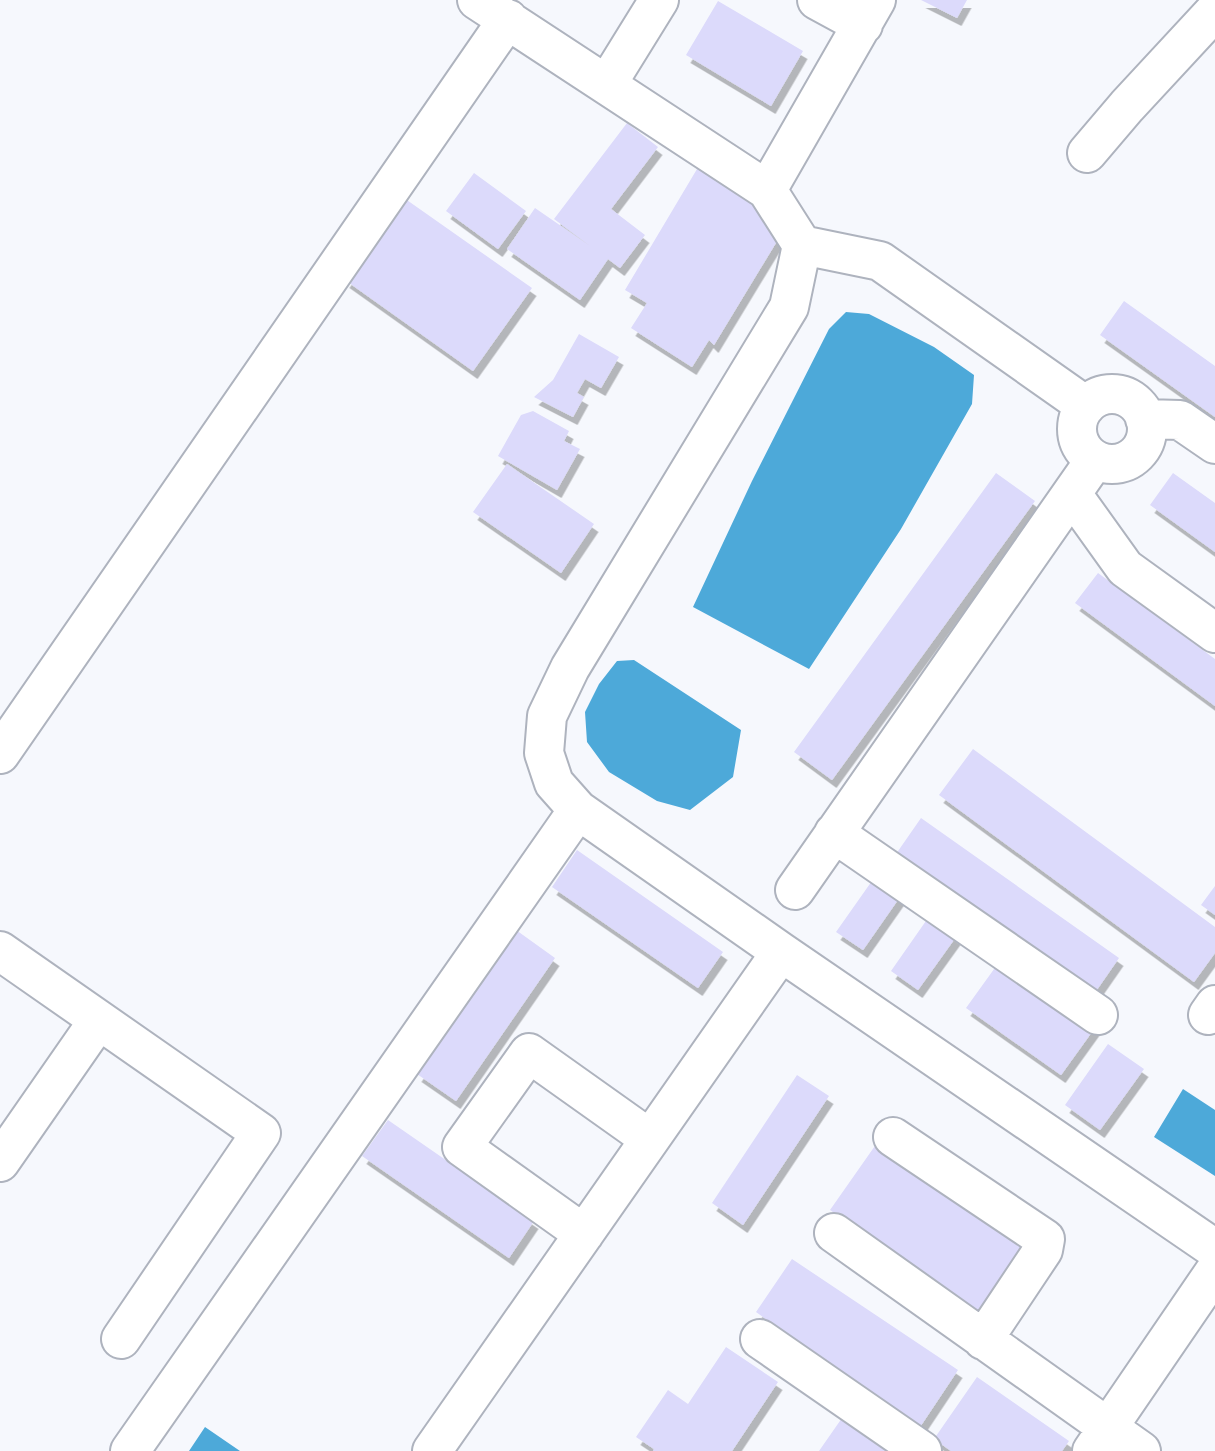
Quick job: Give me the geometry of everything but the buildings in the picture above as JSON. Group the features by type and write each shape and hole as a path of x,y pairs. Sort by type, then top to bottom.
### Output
{"street":[{"path":"607,84 659,0"},
{"path":"767,190 870,12 817,0"},
{"path":"0,754 493,10 767,190 803,245 880,261 1086,406"},
{"path":"1087,153 1215,11"},
{"path":"803,245 789,307 569,668 547,716 544,753 554,783 578,810 1215,1249"},
{"path":"1120,393 1141,407 1144,419 1148,431 1138,453 1116,464 1092,459 1077,439 1078,414 1095,396 1120,393"},
{"path":"1144,419 1180,420 1215,444"},
{"path":"795,890 1095,460"},
{"path":"1072,494 1125,568 1215,633"},
{"path":"130,1451 578,810"},
{"path":"834,833 1098,1015"},
{"path":"0,951 261,1133 121,1339"},
{"path":"434,1450 781,952"},
{"path":"0,1162 98,1021"},
{"path":"584,1234 462,1147 528,1053 650,1139"},
{"path":"893,1138 1045,1239 1043,1250 983,1340"},
{"path":"834,1233 983,1340 1100,1440 1141,1451"},
{"path":"1100,1440 1215,1272"},
{"path":"760,1339 922,1451"}],"water":[{"path":"846,312 869,314 934,347 974,375 972,404 901,529 809,669 693,607 752,481 829,329"},
{"path":"634,660 741,730 733,777 690,810 657,801 609,772 587,742 585,712 599,684 617,661"},
{"path":"1183,1089 1215,1110 1215,1176 1154,1137"},
{"path":"205,1427 240,1451 189,1451"}]}
